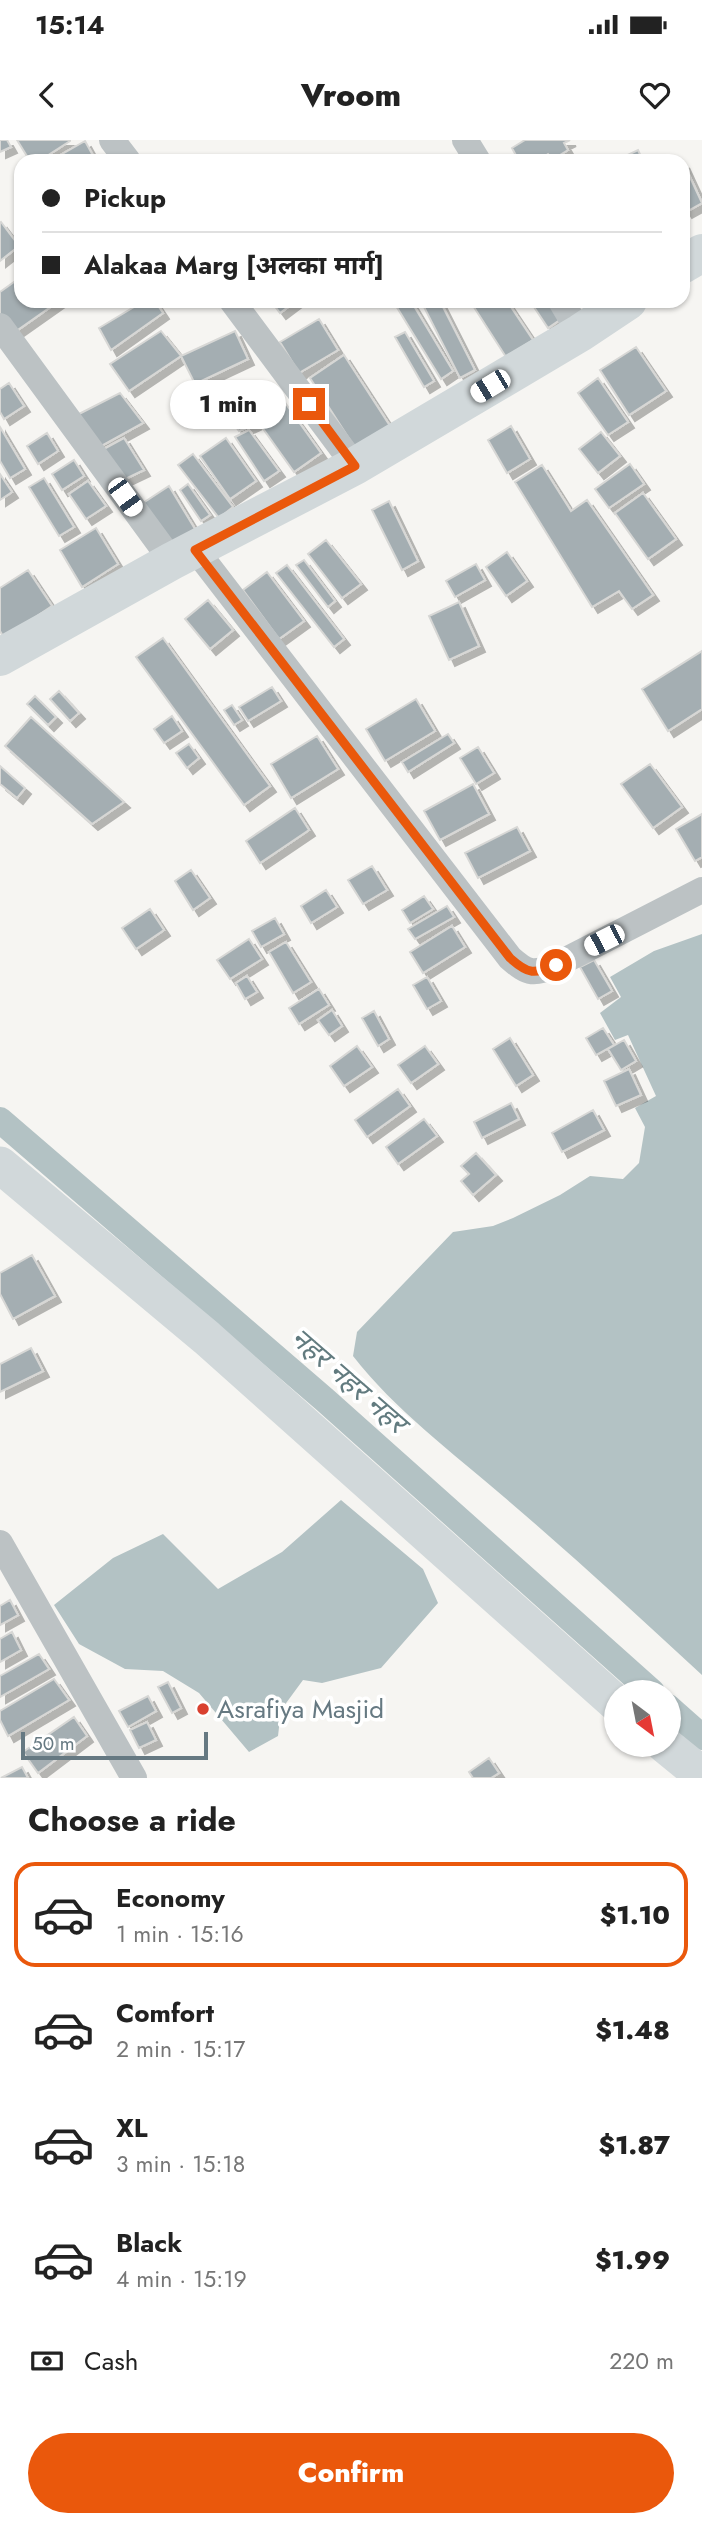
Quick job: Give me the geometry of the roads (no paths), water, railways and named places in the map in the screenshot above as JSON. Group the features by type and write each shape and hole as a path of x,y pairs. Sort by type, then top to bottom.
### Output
{"main road":[{"path":"0,657 183,555 355,466 571,317 603,308"},
{"path":"0,1165 207,1338 604,1692"},
{"path":"680,1757 702,1775"}],"street":[{"path":"112,140 123,154"},
{"path":"237,308 355,466"},
{"path":"0,326 510,958 522,969 537,973 556,965 702,890"},
{"path":"0,1543 134,1778"}],"waterway":[{"name":"नहर नहर नहर","path":"0,1120 325,1400 639,1680"},
{"name":"नहर नहर नहर","path":"681,1718 702,1737"}],"place":[{"name":"Asrafiya Masjid","path":"203,1709"}]}
